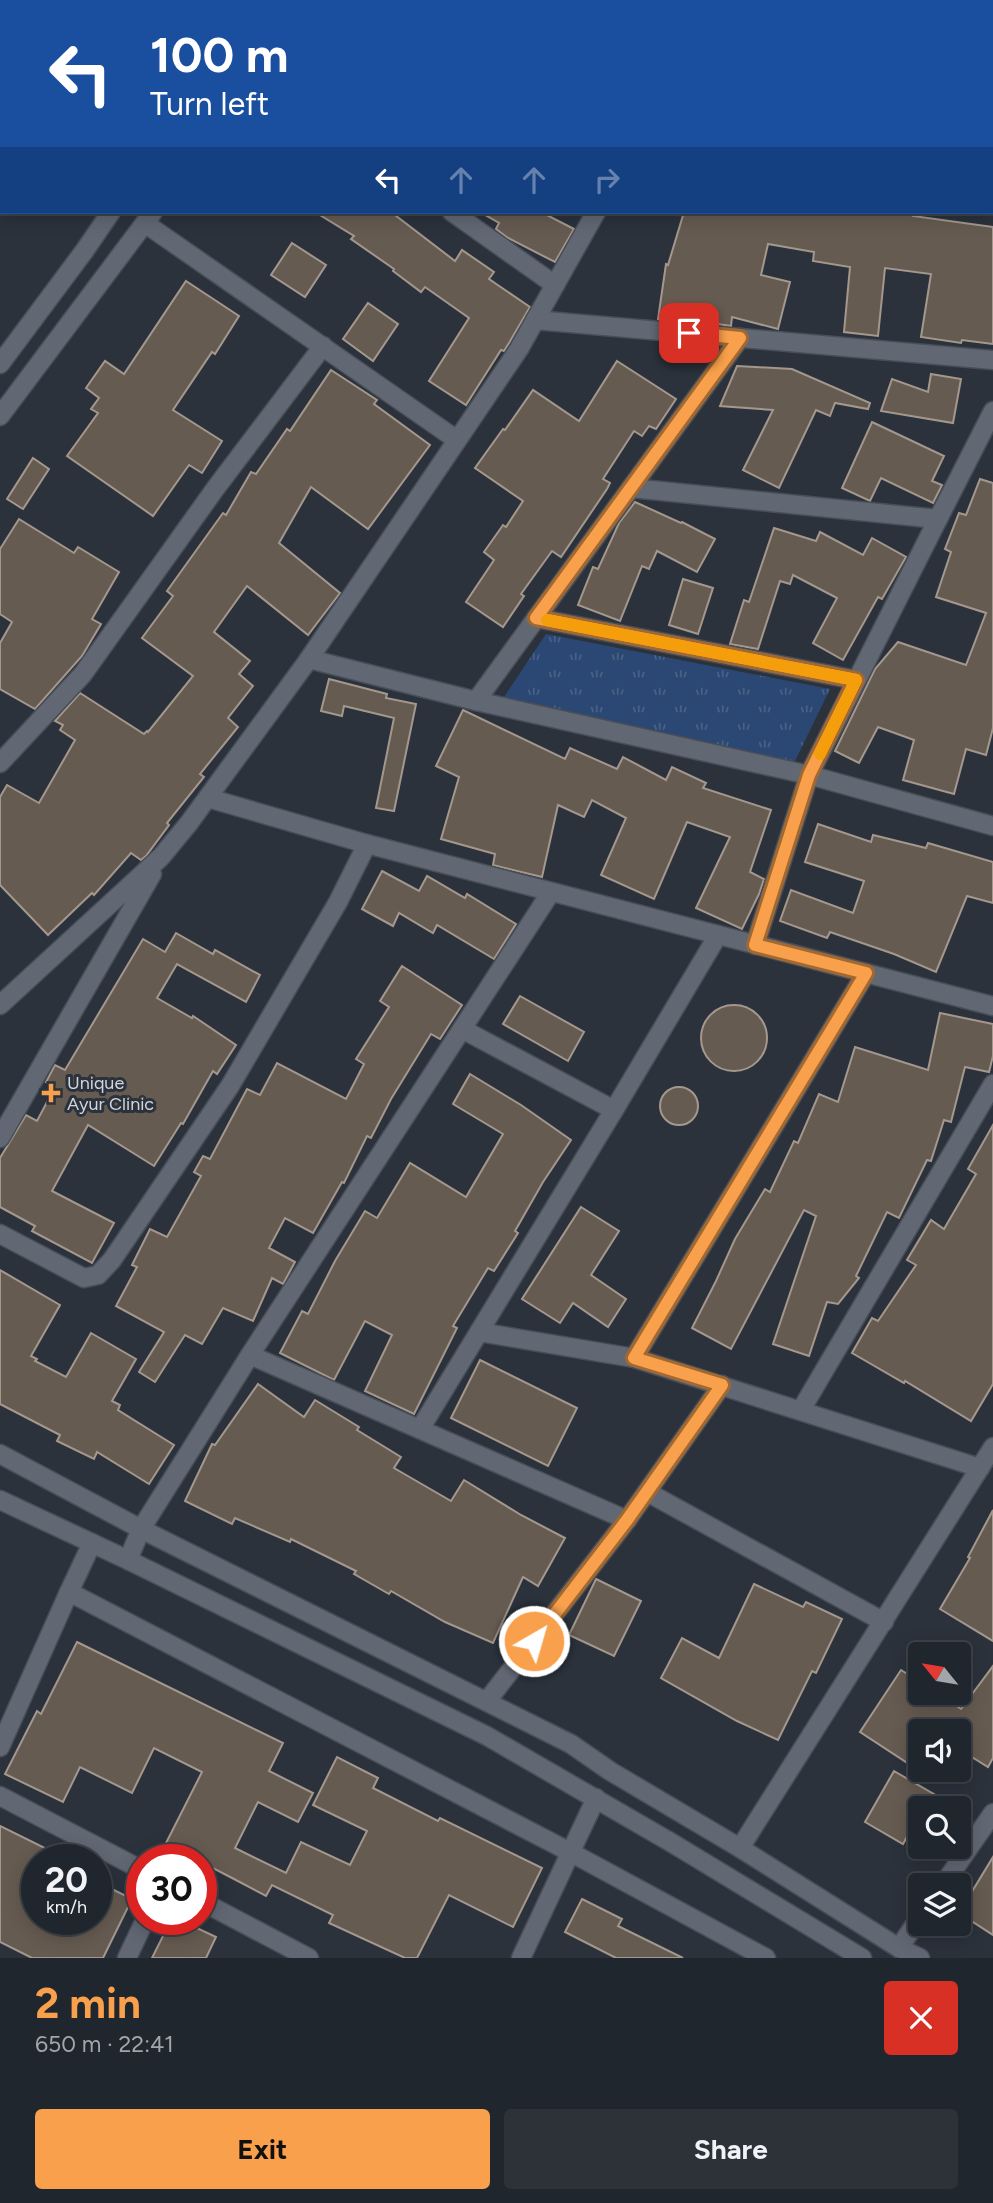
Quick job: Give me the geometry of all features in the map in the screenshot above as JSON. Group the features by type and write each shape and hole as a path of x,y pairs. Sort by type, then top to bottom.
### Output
{"street":[{"path":"0,364 110,214"},
{"path":"455,214 555,285"},
{"path":"0,1138 161,857 208,798 309,659 519,349 595,214"},
{"path":"0,416 150,218 323,346 457,440"},
{"path":"535,320 993,360"},
{"path":"476,701 740,338"},
{"path":"0,763 83,674 215,489 323,346"},
{"path":"755,945 809,775 993,411"},
{"path":"631,488 938,519"},
{"path":"536,618 856,680"},
{"path":"309,659 476,701 809,775 990,820"},
{"path":"208,798 367,844 993,1006"},
{"path":"0,1234 83,1278 98,1275 112,1260 230,1086 338,902 367,844"},
{"path":"0,1005 161,857"},
{"path":"128,1560 141,1530 250,1355 551,892"},
{"path":"420,1429 718,935"},
{"path":"634,1358 866,973"},
{"path":"462,1029 614,1110"},
{"path":"802,1410 993,1084"},
{"path":"479,1332 634,1358 980,1468"},
{"path":"250,1355 627,1520"},
{"path":"487,1701 627,1520 722,1385"},
{"path":"740,1848 993,1447"},
{"path":"0,1454 141,1530 571,1744 610,1771 740,1848 899,1948 920,1958"},
{"path":"647,1492 884,1622"},
{"path":"0,1500 487,1736 596,1798 862,1958"},
{"path":"0,1747 92,1543"},
{"path":"68,1592 570,1852 766,1958"},
{"path":"0,1796 126,1862"},
{"path":"521,1958 596,1798"},
{"path":"951,1873 993,1813"},
{"path":"672,1843 689,1818"},
{"path":"217,1910 309,1958"},
{"path":"127,1958 138,1935"},
{"path":"899,1948 908,1935"}],"green space":[{"path":"546,634 830,689 794,763 504,697"}],"building":[{"path":"318,214 394,214 455,261 462,250 494,272 489,279 530,307 504,351 501,350 466,405 429,381 469,318 425,287 421,292 351,239 354,236"},
{"path":"483,214 545,214 574,229 555,262 508,238 496,229 499,223"},
{"path":"683,214 914,214 913,216 993,227 993,344 962,340 961,343 921,337 931,274 885,268 878,336 844,332 850,267 813,261 814,252 768,244 761,275 790,282 778,329 732,317 731,326 692,320 658,319 666,264 668,265"},
{"path":"292,243 326,265 305,297 271,275"},
{"path":"186,281 239,316 215,354 212,352 173,410 222,441 202,473 189,465 153,516 67,456 98,413 91,409 99,398 86,388 105,361 124,374"},
{"path":"368,303 398,324 373,361 343,339"},
{"path":"617,361 676,399 656,429 649,426 642,436 634,431 603,479 610,483 607,489 561,557 552,551 521,594 524,596 503,627 466,602 494,560 484,552 503,525 506,527 523,501 475,468 533,390 579,421"},
{"path":"737,366 792,369 870,403 868,409 835,403 830,416 816,410 779,488 743,470 773,410 720,406"},
{"path":"331,370 377,400 374,404 430,445 368,529 311,487 279,543 340,593 308,635 247,586 214,632 250,661 239,674 253,686 228,718 238,727 200,774 204,777 167,823 169,825 146,856 141,860 131,853 94,895 92,893 48,935 0,885 0,797 7,785 39,803 75,740 60,730 63,725 55,721 80,693 144,734 193,676 142,638 173,596 167,591 223,513 226,515 251,472 256,474 287,429 290,431"},
{"path":"931,374 961,379 953,423 881,411 892,379 928,392"},
{"path":"872,422 944,456 932,481 942,485 933,503 881,478 870,501 842,488"},
{"path":"33,458 49,469 23,509 7,499"},
{"path":"980,479 993,483 993,728 986,755 966,749 954,794 903,780 914,740 878,727 859,763 835,751 875,669 898,642 966,665 986,613 936,597 951,552 945,549 959,513 966,515"},
{"path":"635,502 715,539 697,572 657,551 649,569 642,566 620,621 578,605 593,567 598,569 619,523"},
{"path":"19,519 74,553 78,547 119,572 92,619 101,624 82,656 35,709 0,689 0,643 12,622 0,614 0,549"},
{"path":"774,528 816,541 820,532 863,555 872,538 906,557 882,599 878,597 843,660 813,643 837,598 793,575 790,584 780,581 758,649 730,644 744,600 749,602"},
{"path":"683,579 713,588 698,634 669,625"},
{"path":"329,679 387,694 386,698 416,704 394,811 376,808 394,718 344,706 342,716 321,711"},
{"path":"463,710 565,759 570,748 617,769 623,757 666,780 672,767 706,783 703,788 771,810 750,872 764,879 742,929 696,908 730,837 687,822 654,899 601,875 626,818 592,800 584,817 558,805 542,877 493,865 495,854 441,839 459,777 436,766"},
{"path":"818,824 871,842 873,835 926,848 928,843 993,862 993,903 967,896 936,972 830,932 827,938 780,921 791,890 853,913 864,881 805,862"},
{"path":"382,871 419,891 427,876 465,898 467,894 516,924 494,959 437,925 433,933 399,913 393,926 362,909"},
{"path":"176,933 213,954 215,950 260,975 246,1002 177,964 157,998 192,1018 193,1016 236,1045 217,1074 213,1071 183,1124 181,1123 154,1166 88,1125 52,1191 114,1223 92,1263 32,1231 35,1226 0,1207 0,1158 26,1115 37,1121 55,1087 46,1082 55,1065 65,1070 143,939 165,952"},
{"path":"402,966 462,1005 440,1039 431,1034 391,1099 371,1138 367,1136 344,1183 342,1182 313,1233 285,1218 269,1248 295,1262 283,1284 272,1278 253,1321 223,1308 202,1344 185,1335 155,1382 139,1372 164,1332 116,1306 137,1267 132,1265 150,1229 167,1237 201,1176 194,1172 203,1156 210,1159 247,1089 260,1095 277,1063 346,1099 364,1064 356,1059 389,1007 380,1001"},
{"path":"520,996 584,1032 568,1061 503,1024"},
{"path":"727,1005 741,1005 753,1010 762,1019 767,1038 765,1051 758,1062 741,1071 727,1071 715,1066 706,1057 701,1045 701,1031 706,1019 715,1010"},
{"path":"940,1013 993,1024 993,1056 989,1072 965,1067 951,1122 944,1120 931,1161 927,1160 899,1218 887,1212 856,1276 859,1278 838,1304 827,1302 809,1356 773,1344 816,1216 804,1210 731,1349 692,1328 735,1239 765,1189 770,1192 794,1141 798,1143 819,1094 838,1102 855,1047 928,1070"},
{"path":"470,1074 571,1140 543,1182 515,1231 518,1233 494,1271 488,1268 453,1326 457,1328 414,1414 365,1391 392,1335 365,1321 334,1380 280,1353 302,1311 308,1314 365,1211 377,1218 410,1163 466,1197 503,1134 453,1104"},
{"path":"679,1087 693,1092 698,1106 693,1120 679,1125 665,1120 660,1106 665,1092"},
{"path":"993,1125 993,1384 971,1421 852,1353 872,1318 878,1321 916,1265 907,1260 931,1220 944,1229 976,1174 968,1169"},
{"path":"581,1207 619,1231 591,1275 626,1299 608,1327 573,1303 560,1323 522,1299"},
{"path":"0,1270 60,1305 31,1356 37,1359 35,1361 66,1377 91,1333 136,1359 112,1401 120,1405 118,1410 174,1445 149,1484 97,1452 94,1459 57,1441 60,1435 0,1404"},
{"path":"480,1360 577,1408 548,1466 451,1418"},
{"path":"258,1384 304,1417 315,1400 401,1457 394,1468 451,1501 464,1480 565,1538 538,1586 523,1577 493,1643 445,1622 391,1591 389,1594 354,1574 356,1571 291,1539 290,1542 235,1518 232,1524 185,1501 212,1444 215,1445"},
{"path":"993,1510 993,1641 940,1609 970,1558 968,1557"},
{"path":"596,1579 641,1601 614,1656 569,1635"},
{"path":"754,1584 803,1607 806,1602 842,1619 816,1673 812,1671 778,1740 737,1721 661,1678 682,1638 719,1658"},
{"path":"77,1642 283,1743 269,1771 313,1793 298,1822 258,1802 235,1848 286,1873 301,1842 350,1865 367,1831 313,1805 337,1757 378,1778 373,1788 542,1868 513,1927 449,1895 417,1958 405,1958 329,1923 333,1915 272,1885 266,1896 217,1870 217,1844 166,1844 202,1772 154,1748 132,1793 80,1767 63,1802 5,1774 37,1711 41,1714"},
{"path":"993,1666 993,1758 988,1767 971,1756 971,1719 908,1719 908,1763 860,1732 901,1670 908,1674 908,1705 955,1705 961,1709 964,1705 971,1705 971,1696"},
{"path":"894,1771 908,1779 908,1782 913,1782 937,1796 908,1796 908,1835 903,1844 865,1822"},
{"path":"0,1826 37,1844 21,1844 21,1935 112,1935 112,1889 126,1896 126,1911 103,1958 32,1958 0,1942"},
{"path":"993,1857 993,1935 971,1921 971,1893"},
{"path":"582,1899 622,1919 618,1926 683,1958 616,1958 565,1932"},
{"path":"164,1935 216,1937 206,1958 152,1958"}],"slow traffic":[{"path":"547,620 856,680 820,754"}],"place":[{"name":"Unique Ayur Clinic","path":"51,1093"}],"route":[{"path":"534,1641 627,1520 722,1385 634,1358 866,973 755,945 809,775 856,680 536,618 740,338 689,333"}]}
